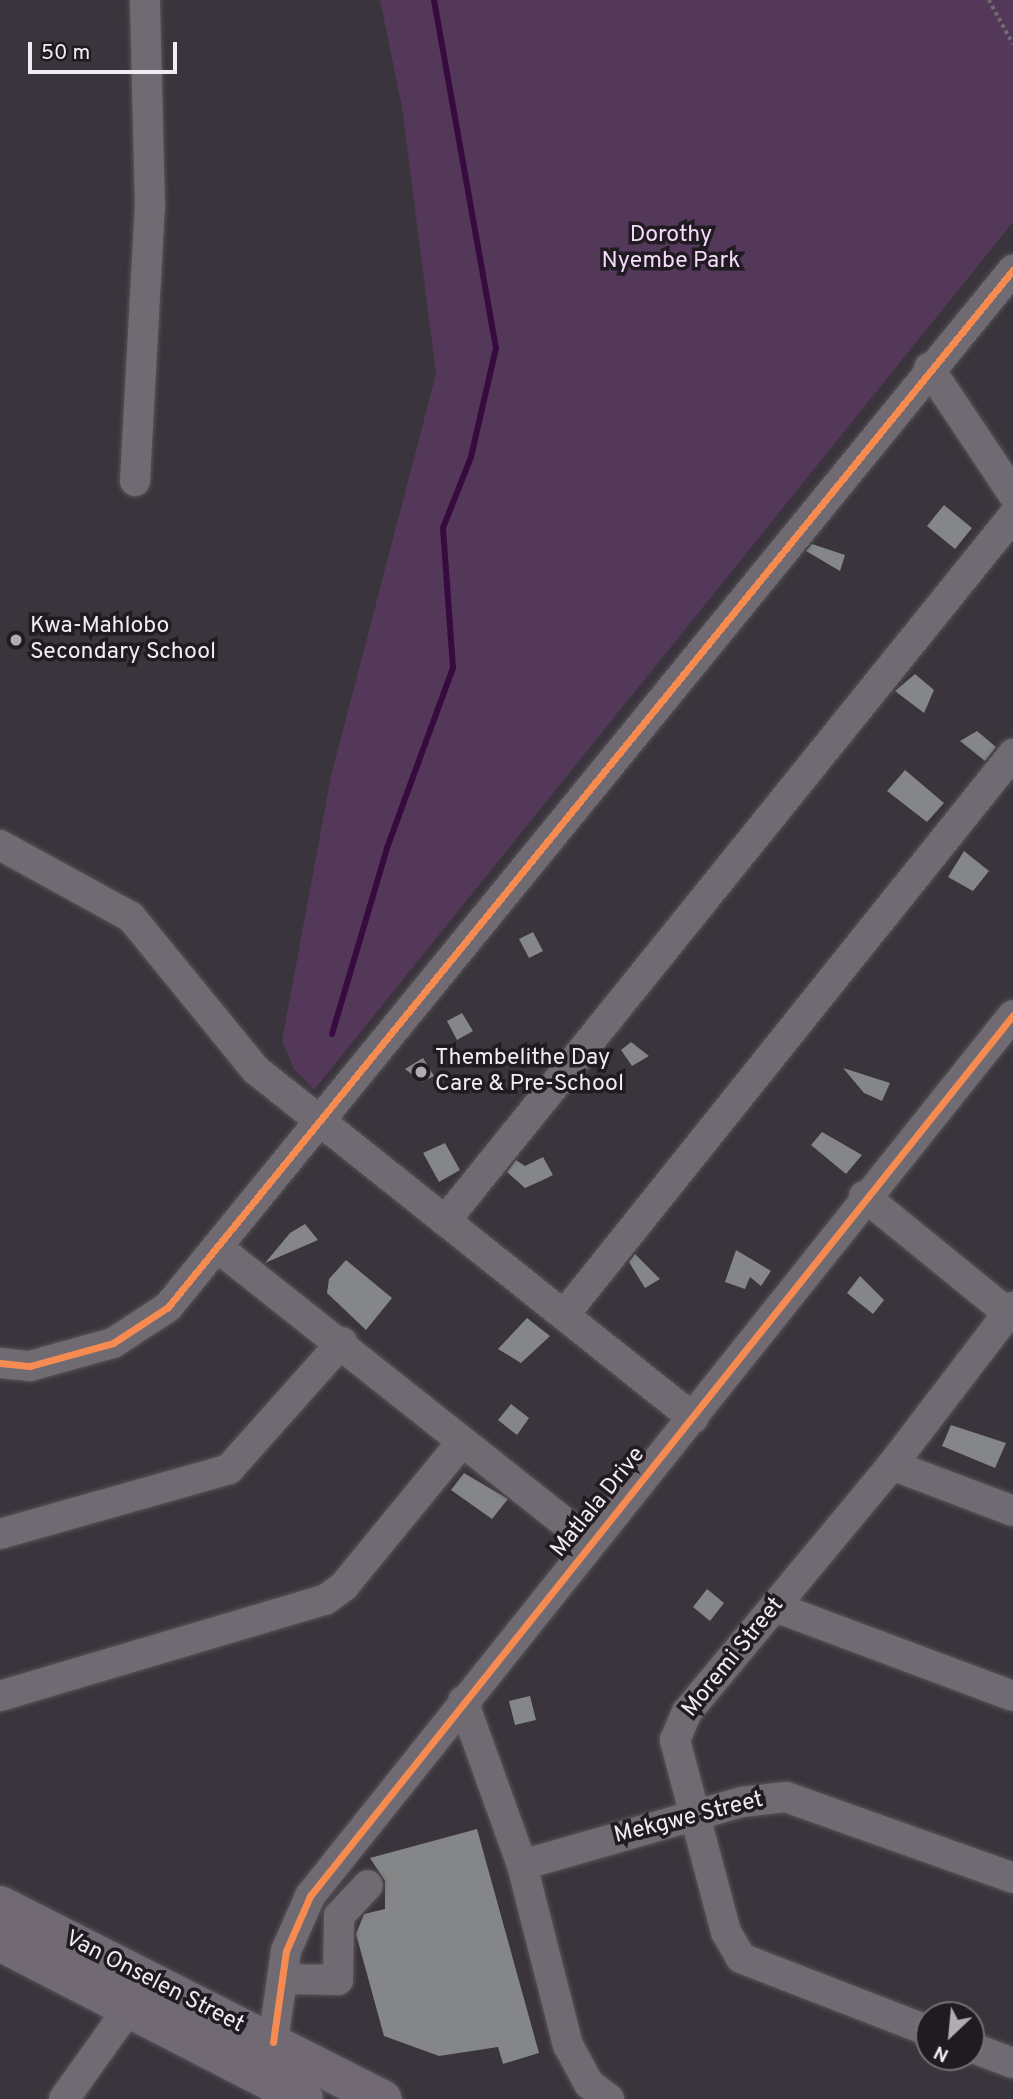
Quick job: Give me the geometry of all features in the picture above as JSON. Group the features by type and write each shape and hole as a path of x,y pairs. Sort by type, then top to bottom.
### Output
{"main road":[{"name":"Van Onselen Street","path":"0,1905 304,2099"},
{"name":"Van Onselen Street","path":"0,1942 138,1995 273,2042 377,2097"}],"street":[{"path":"135,481 150,208 145,0"},
{"path":"0,1363 58,1359 145,1328 217,1247 929,368 1013,270"},
{"path":"929,368 1013,494"},
{"path":"445,1221 1013,516"},
{"path":"564,1315 1013,754"},
{"path":"0,845 131,917 231,1046 693,1418"},
{"name":"Matlala Drive","path":"273,2042 290,1935 310,1896 463,1701 693,1418 864,1196 1013,1015"},
{"path":"864,1196 1011,1312"},
{"path":"217,1247 342,1342 462,1442 591,1543"},
{"name":"Moremi Street","path":"915,2026 741,1958 726,1932 675,1755 680,1725 1011,1312"},
{"path":"0,1534 229,1469 342,1342"},
{"path":"0,1696 325,1600 344,1586 462,1442"},
{"path":"891,1465 1013,1511"},
{"path":"775,1607 1013,1696"},
{"path":"463,1701 522,1865 568,2045 589,2084 609,2099"},
{"name":"Mekgwe Street","path":"522,1865 694,1815 786,1797 1013,1878"},
{"path":"282,1979 338,1980 339,1916 368,1885"},
{"path":"64,2099 138,1995"},
{"path":"985,2052 1013,2063"}],"path":[{"path":"989,0 1013,44"}],"green space":[{"name":"Dorothy Nyembe Park","path":"380,0 1013,0 1013,222 314,1090 294,1069 282,1041 331,776 436,374 402,107"}],"building":[{"path":"944,505 972,528 955,549 927,526"},
{"path":"812,544 845,555 840,571 806,551"},
{"path":"915,674 934,690 924,713 895,691"},
{"path":"977,731 996,747 985,761 960,741"},
{"path":"905,770 944,803 927,822 887,791"},
{"path":"964,851 989,871 973,891 948,877"},
{"path":"533,932 543,951 529,958 519,939"},
{"path":"462,1013 473,1031 457,1040 447,1021"},
{"path":"631,1042 649,1056 632,1066 621,1050"},
{"name":"Thembelithe Day Care & Pre-School","path":"423,1058 434,1076 422,1082 405,1069"},
{"path":"843,1068 890,1083 882,1101 864,1093"},
{"path":"822,1132 862,1155 846,1174 811,1145"},
{"path":"445,1143 460,1170 439,1182 423,1153"},
{"path":"543,1157 553,1175 525,1188 507,1172 516,1160 525,1166"},
{"path":"305,1224 318,1240 265,1263 290,1233"},
{"path":"736,1250 771,1271 761,1286 750,1277 745,1289 725,1282"},
{"path":"635,1254 660,1279 645,1288 629,1262"},
{"path":"346,1260 392,1298 366,1330 327,1293 329,1279"},
{"path":"860,1276 884,1300 873,1314 847,1293"},
{"path":"527,1318 550,1336 521,1363 498,1349"},
{"path":"511,1404 529,1418 517,1435 498,1420"},
{"path":"951,1425 1006,1443 995,1468 942,1446"},
{"path":"464,1473 508,1499 492,1519 451,1490"},
{"path":"707,1589 724,1603 710,1621 693,1607"},
{"path":"530,1696 536,1720 515,1725 509,1701"},
{"path":"477,1829 539,2053 503,2064 498,2047 439,2056 384,2036 356,1934 364,1914 385,1909 385,1881 370,1858"}],"waterway":[{"path":"332,1034 387,848 453,668 443,528 471,457 496,348 434,0"}],"cycle path":[{"path":"0,1363 30,1366 113,1343 168,1307 1013,270"},
{"path":"273,2042 286,1951 310,1896 1013,1015"}],"place":[{"name":"Kwa-Mahlobo Secondary School","path":"16,640"},
{"name":"Thembelithe Day Care & Pre-School","path":"421,1072"}]}
